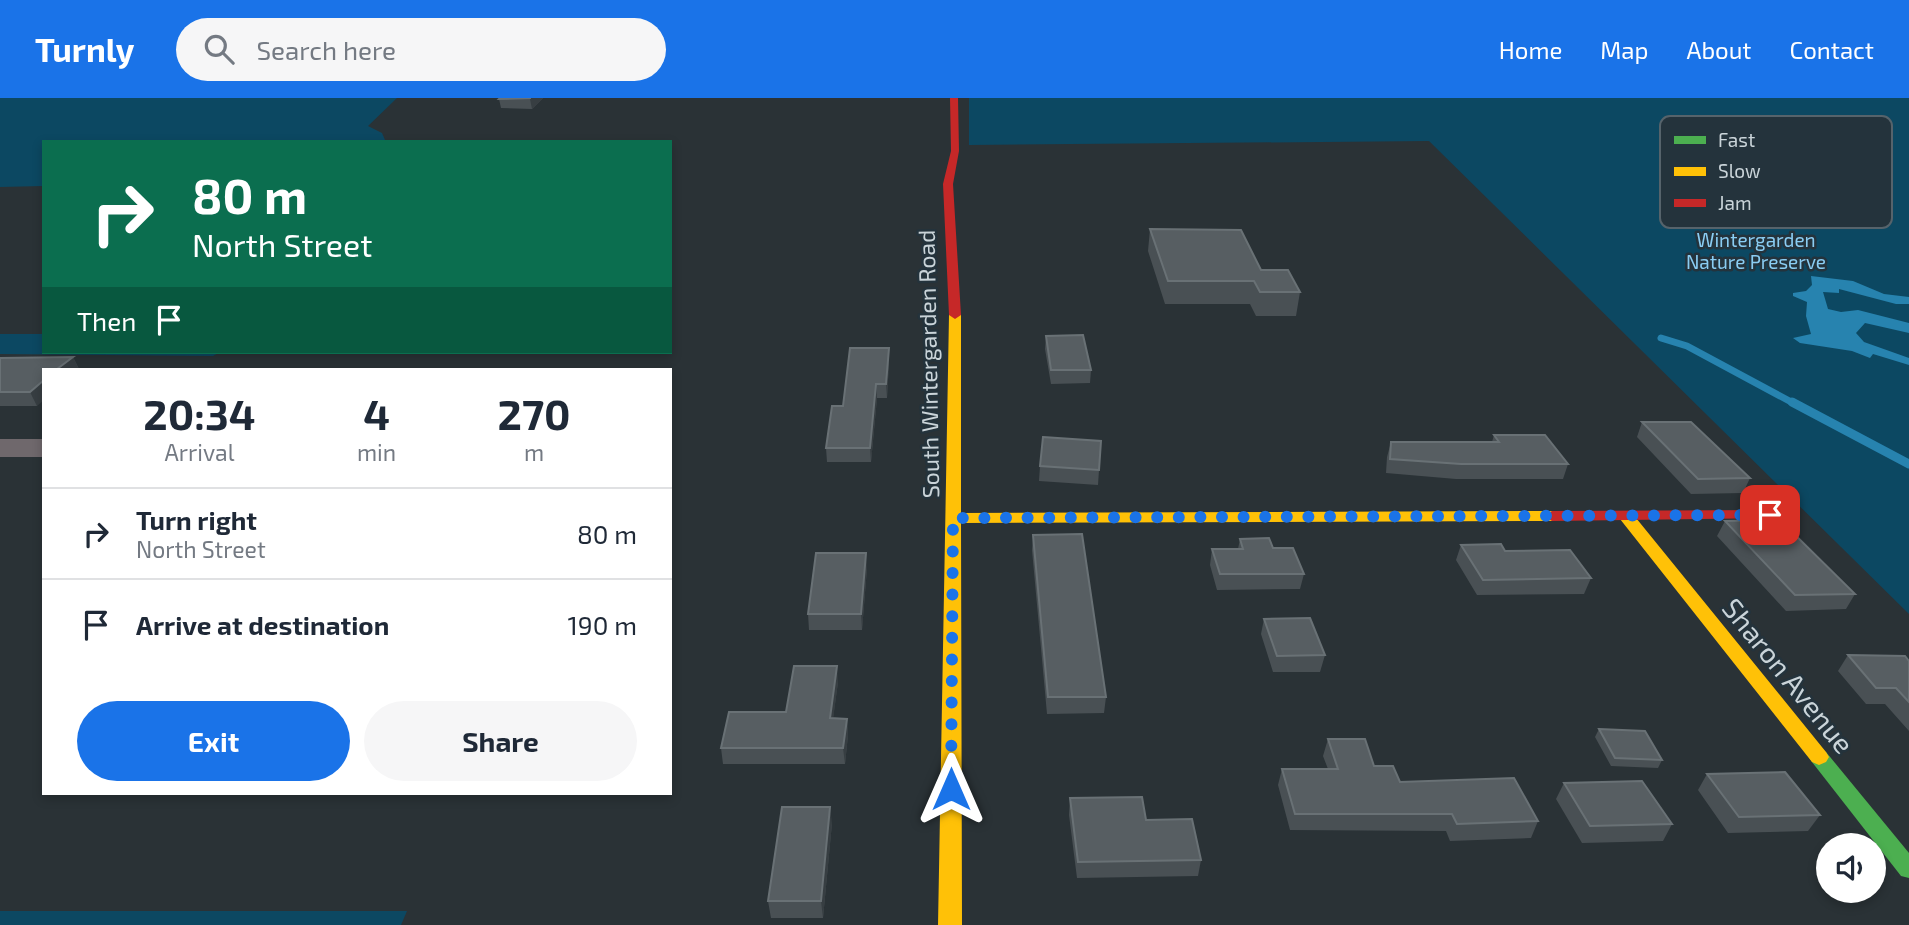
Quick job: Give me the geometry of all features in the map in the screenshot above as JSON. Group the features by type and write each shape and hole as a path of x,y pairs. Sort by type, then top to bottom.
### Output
{"street":[{"name":"South Wintergarden Road","path":"950,925 956,314 948,184 955,151 954,98"},
{"path":"0,448 42,448"},
{"path":"953,518 1770,515"},
{"name":"Sharon Avenue","path":"1626,516 1909,869"}],"green space":[{"path":"0,98 397,98 368,126 382,133 385,140 42,140 42,186 0,187"},
{"name":"Wintergarden Nature Preserve","path":"969,98 1909,98 1909,614 1429,141 969,145"},
{"path":"0,334 42,334 42,354 216,354 213,356 0,354"},
{"path":"0,911 407,911 401,925 0,925"}],"shaded area":[{"path":"1811,276 1853,281 1884,294 1909,297 1909,304 1896,304 1839,289 1839,293 1823,292 1828,309 1841,312 1858,310 1909,323 1909,333 1865,323 1856,333 1864,342 1909,358 1909,365 1873,354 1870,358 1852,351 1800,343 1793,338 1811,334 1806,316 1807,302 1793,296 1793,293 1806,291 1812,285"}],"building":[{"path":"1150,229 1241,230 1261,270 1288,270 1300,292 1260,292 1254,281 1168,281"},
{"path":"1083,335 1091,370 1051,370 1046,336"},
{"path":"850,348 889,348 886,384 876,384 870,448 826,448 832,406 843,406"},
{"path":"73,357 58,368 42,368 42,382 30,392 0,392 0,358"},
{"path":"1642,422 1691,422 1750,478 1698,479"},
{"path":"1494,435 1545,435 1568,464 1461,464 1390,459 1391,442 1499,442"},
{"path":"1043,437 1101,441 1099,470 1040,466"},
{"path":"1780,520 1855,594 1795,595 1725,521"},
{"path":"1082,534 1106,697 1048,697 1033,535"},
{"path":"1269,538 1273,548 1293,548 1304,574 1220,574 1212,549 1243,549 1240,539"},
{"path":"1501,544 1505,551 1570,550 1591,578 1483,580 1461,545"},
{"path":"816,553 866,553 861,614 808,614"},
{"path":"1310,618 1325,655 1277,656 1264,619"},
{"path":"1848,655 1905,656 1909,661 1909,702 1896,688 1876,688"},
{"path":"794,666 837,666 830,718 847,719 843,748 721,748 729,712 786,712"},
{"path":"1599,729 1645,731 1662,760 1615,758"},
{"path":"1328,739 1365,739 1374,766 1393,766 1400,782 1514,778 1538,821 1457,824 1452,814 1295,814 1282,769 1338,769"},
{"path":"1785,772 1820,815 1739,817 1707,774"},
{"path":"1642,781 1672,824 1590,826 1564,783"},
{"path":"1142,797 1146,820 1192,819 1201,860 1078,862 1070,798"},
{"path":"782,807 830,807 821,901 768,901"}],"waterway":[{"path":"1661,338 1687,346 1795,404"},
{"path":"1792,402 1909,464"}],"traffic: fast":[{"path":"1819,757 1909,869"}],"traffic: slow":[{"path":"950,925 955,315"},
{"path":"953,518 1552,516"},
{"path":"1626,516 1819,757"}],"traffic: jam":[{"path":"954,98 955,151 948,184 955,315"},
{"path":"1552,516 1770,515"}],"route":[{"path":"951,789 953,518 1770,515"}]}
